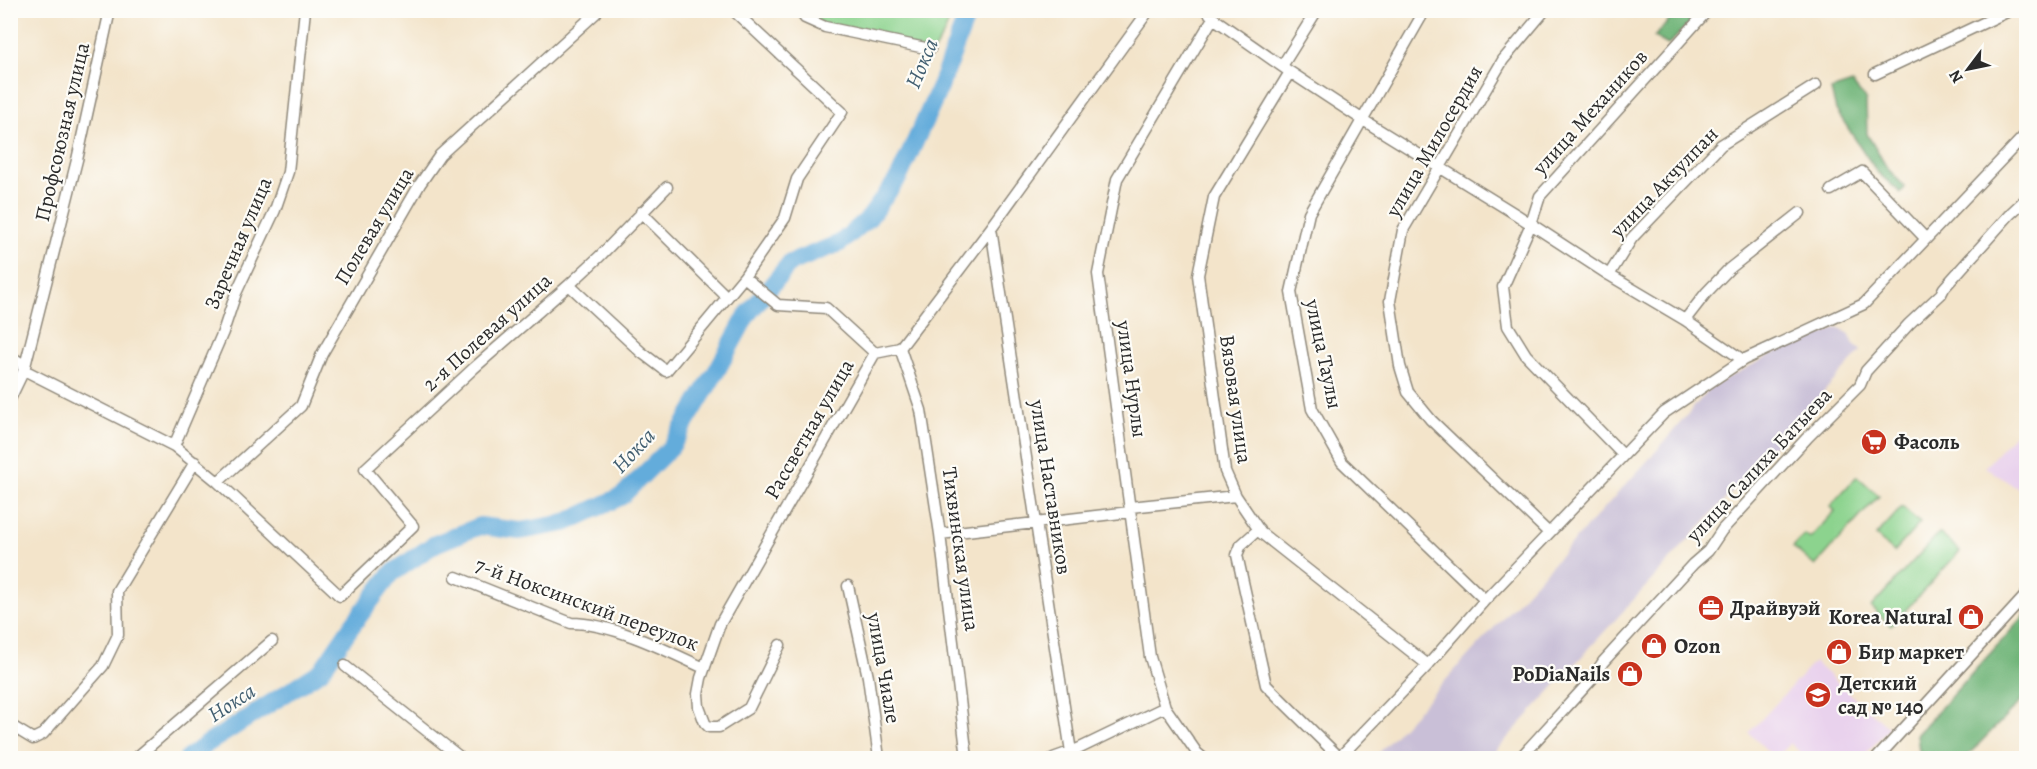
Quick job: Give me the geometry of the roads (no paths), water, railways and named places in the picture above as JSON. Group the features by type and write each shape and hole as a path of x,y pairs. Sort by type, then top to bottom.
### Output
{"street":[{"name":"Профсоюзная улица","path":"10,399 24,370 77,160 110,10"},
{"name":"Заречная улица","path":"174,446 223,332 236,293 275,210 288,172 305,10"},
{"name":"2-я Полевая улица","path":"218,482 340,596 413,525 365,469 474,368 569,285 641,352 666,371 744,277 784,218 797,179 842,112 733,10"},
{"path":"799,10 804,18 825,27 930,49"},
{"path":"900,348 991,228 1149,10"},
{"name":"Вязовая улица","path":"1317,10 1214,197 1198,275 1225,471 1236,496 1259,529 1428,665"},
{"name":"улица Таулы","path":"1425,10 1309,213 1291,292 1312,409 1341,462 1485,600"},
{"name":"улица Милосердия","path":"1545,10 1503,60 1403,230 1390,301 1400,366 1408,392 1431,420 1549,533"},
{"name":"улица Механиков","path":"1623,455 1526,355 1508,326 1503,287 1531,224 1540,195 1708,10"},
{"path":"1875,74 2011,10"},
{"name":"Полевая улица","path":"218,482 301,406 322,354 420,184 440,154 596,13"},
{"path":"1210,14 1286,69 1363,120 1609,275 1685,320 1743,360"},
{"name":"улица Нурлы","path":"1203,759 1166,707 1150,657 1098,274 1117,179 1210,14"},
{"name":"улица Акчулпан","path":"1609,275 1632,238 1721,145 1816,85"},
{"path":"1259,529 1241,545 1237,555 1266,685 1339,758 1428,665 1485,600 1664,413 1743,360 1864,304 2026,134"},
{"path":"1831,190 1862,172 1926,238"},
{"path":"569,285 667,187"},
{"name":"улица Салиха Батыева","path":"1520,759 1592,679 1603,662 1693,564 1708,551 1720,532 1807,438 1860,385 1866,371 1909,324 1941,294 2026,199"},
{"path":"641,212 727,297"},
{"path":"1685,320 1729,269 1800,213"},
{"name":"улица Наставников","path":"991,228 1071,752"},
{"path":"744,277 778,305 826,308 875,352"},
{"name":"Рассветная улица","path":"780,645 749,708 719,727 710,727 705,723 699,707 698,694 704,668 720,624 875,352 900,348"},
{"name":"Тихвинская улица","path":"900,348 921,410 940,534 968,759"},
{"path":"10,356 21,363 24,370 174,446 218,482"},
{"path":"10,726 33,739 43,734 103,666 118,635 117,591 195,462"},
{"path":"940,534 1037,524 1236,496"},
{"name":"7-й Ноксинский переулок","path":"456,577 571,623 588,623 655,646 704,668"},
{"name":"улица Чиале","path":"848,586 868,677 879,759"},
{"path":"1877,759 2026,595"},
{"path":"136,759 272,641"},
{"path":"345,666 461,759"},
{"path":"1053,759 1166,707"}],"waterway":[{"name":"Нокса","path":"188,758 321,671 391,574 435,544 480,526 520,531 565,523 622,496 671,447 747,315 790,263 840,243 869,218 899,177 939,89 969,10"}],"place":[{"name":"Фасоль","path":"1874,442"},
{"name":"Драйвуэй","path":"1711,608"},
{"name":"Korea Natural","path":"1971,617"},
{"name":"Ozon","path":"1654,646"},
{"name":"Бир маркет","path":"1839,652"},
{"name":"PoDiaNails","path":"1630,674"},
{"name":"Детский сад № 140","path":"1818,695"}]}
